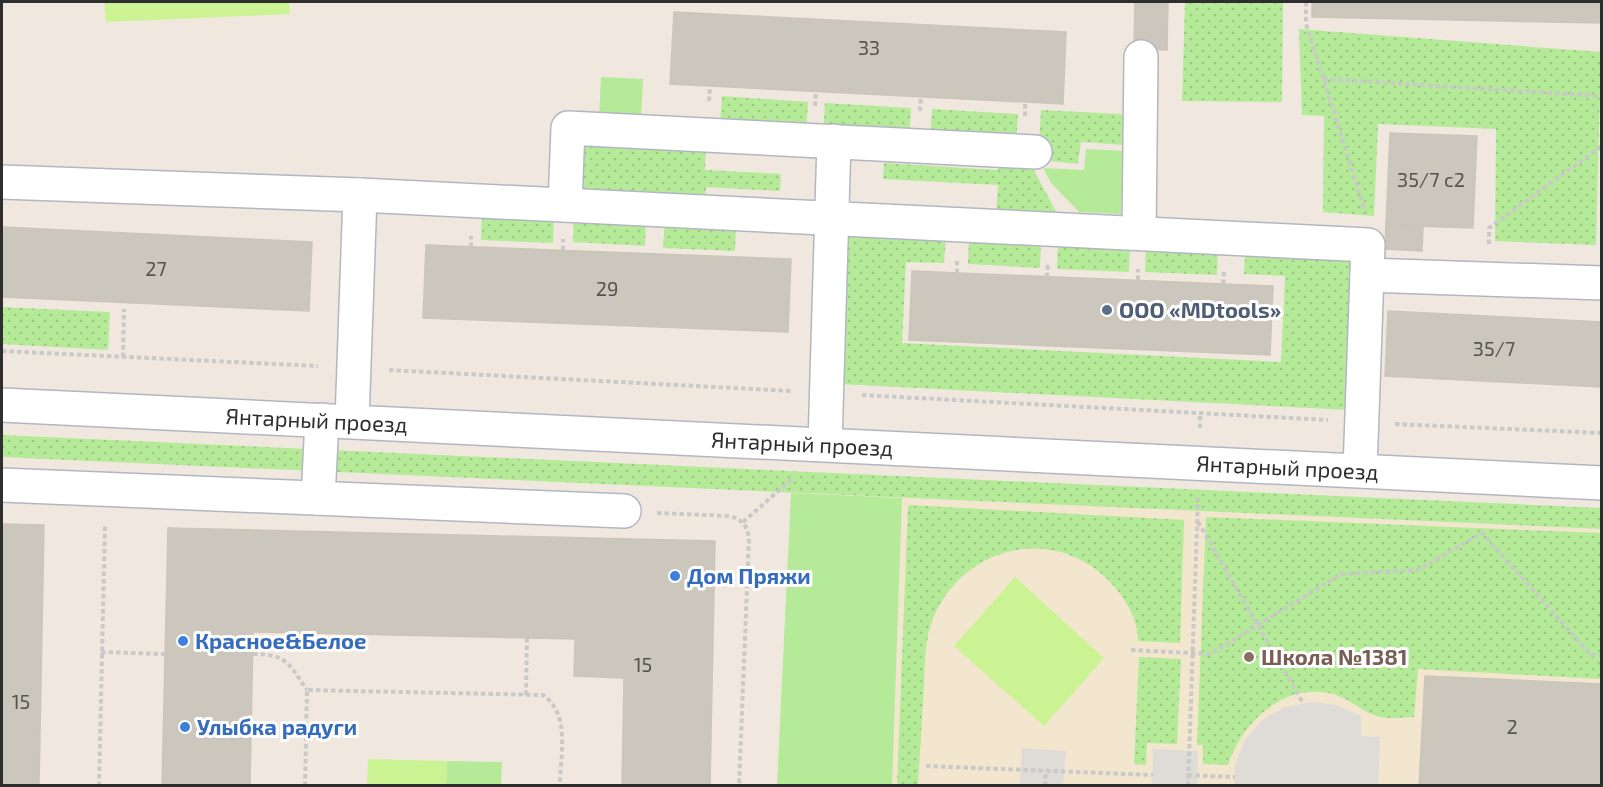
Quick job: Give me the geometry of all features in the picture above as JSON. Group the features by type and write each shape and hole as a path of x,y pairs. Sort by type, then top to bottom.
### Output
{"street":[{"path":"1139,233 1141,57"},
{"path":"565,205 568,128 1035,152"},
{"path":"825,444 834,141"},
{"path":"2,182 360,195 1139,233 1367,260 1488,279 1602,283"},
{"path":"318,498 337,421 360,195"},
{"path":"1360,470 1367,260"},
{"name":"Янтарный проезд","path":"2,405 1602,483"},
{"path":"2,485 624,511"}],"path":[{"path":"1306,2 1306,24 1367,219 1367,260"},
{"path":"1323,79 1602,96"},
{"path":"1488,279 1489,228 1602,146"},
{"path":"123,357 124,309"},
{"path":"1188,786 1199,463"},
{"path":"99,786 106,489"},
{"path":"624,511 729,516 737,518 747,528 749,538 739,786"},
{"path":"1197,521 1303,703"},
{"path":"1131,650 1210,654 1258,627 1341,574 1418,570 1482,533 1591,655 1602,655"},
{"path":"526,695 527,638"},
{"path":"102,652 165,654"},
{"path":"253,654 278,656 288,664 307,690 305,786"},
{"path":"307,690 543,695 554,704 560,715 560,786"},
{"path":"926,766 1153,775"},
{"path":"1045,786 1046,771"},
{"path":"1188,775 1235,777"}],"shaded area":[{"name":"Школа №1381","path":"902,498 1601,529 1601,785 892,786"},
{"path":"1311,702 1337,705 1361,716 1361,736 1380,737 1378,785 1234,785 1235,765 1245,740 1262,720 1285,707"},
{"path":"1022,748 1066,751 1063,785 1020,785"},
{"path":"1153,749 1198,751 1197,785 1152,785"}],"green space":[{"path":"104,2 289,2 290,14 106,22"},
{"path":"1185,2 1283,2 1282,102 1182,101"},
{"path":"1299,29 1601,52 1596,245 1495,241 1496,129 1378,124 1374,216 1323,212 1324,116 1302,115"},
{"path":"601,77 643,79 641,120 599,118"},
{"path":"722,96 808,102 806,133 720,127"},
{"path":"825,103 911,108 909,139 823,134"},
{"path":"932,109 1018,114 1016,145 930,140"},
{"path":"1041,110 1121,114 1127,121 1125,145 1081,142 1078,164 1050,161 1039,146"},
{"path":"568,138 706,143 705,170 781,174 780,191 706,187 705,200 566,193"},
{"path":"1086,149 1124,151 1121,214 1079,212 1051,183 1043,168 1084,170"},
{"path":"999,158 1029,161 1061,221 996,216 998,185 883,179 884,163 998,170"},
{"path":"482,212 554,216 553,243 481,240"},
{"path":"574,215 646,218 645,246 573,242"},
{"path":"665,220 736,224 735,251 663,248"},
{"path":"846,230 946,235 944,263 906,262 902,343 1281,362 1285,276 1244,274 1245,253 1356,258 1349,410 839,384"},
{"path":"969,237 1041,240 1040,268 968,264"},
{"path":"1058,242 1130,245 1129,272 1057,269"},
{"path":"1146,245 1218,248 1217,275 1145,272"},
{"path":"2,307 110,312 108,350 2,344"},
{"path":"2,435 1601,508 1602,529 2,457"},
{"path":"791,493 902,498 892,785 777,785"},
{"path":"908,505 1184,520 1180,643 1138,641 1136,625 1117,590 1090,565 1065,553 1040,549 1014,550 989,558 967,573 948,593 933,618 926,651 918,785 897,785"},
{"path":"1206,517 1601,533 1601,679 1418,669 1414,717 1396,718 1372,714 1336,695 1318,692 1300,693 1268,708 1255,720 1244,733 1228,765 1203,764 1203,745 1197,745"},
{"path":"1015,577 1104,658 1044,726 954,646"},
{"path":"1139,657 1181,659 1177,744 1147,743 1146,765 1134,764"},
{"path":"368,759 447,761 446,785 367,785"},
{"path":"447,761 502,762 501,785 446,786"}],"building":[{"path":"1135,2 1168,2 1167,50 1134,49"},
{"path":"1312,2 1602,2 1602,23 1312,17"},
{"path":"674,12 1066,32 1063,104 670,84"},
{"path":"1390,133 1477,136 1473,228 1386,225"},
{"path":"1386,224 1423,226 1422,251 1385,249"},
{"path":"2,227 312,242 309,311 2,297"},
{"path":"426,245 791,259 788,332 423,318"},
{"path":"912,271 1273,286 1270,355 909,340"},
{"path":"1388,311 1602,322 1602,387 1385,376"},
{"path":"2,524 44,525 39,786 2,786"},
{"path":"168,528 715,541 710,786 622,786 624,678 574,676 575,639 253,632 250,786 162,786"},
{"path":"1425,676 1602,684 1602,786 1419,786"}],"place":[{"name":"ООО «MDtools»","path":"1107,310"},
{"name":"Дом Пряжи","path":"675,576"},
{"name":"Красное&Белое","path":"183,641"},
{"name":"Школа №1381","path":"1249,657"},
{"name":"Улыбка радуги","path":"185,727"}]}
